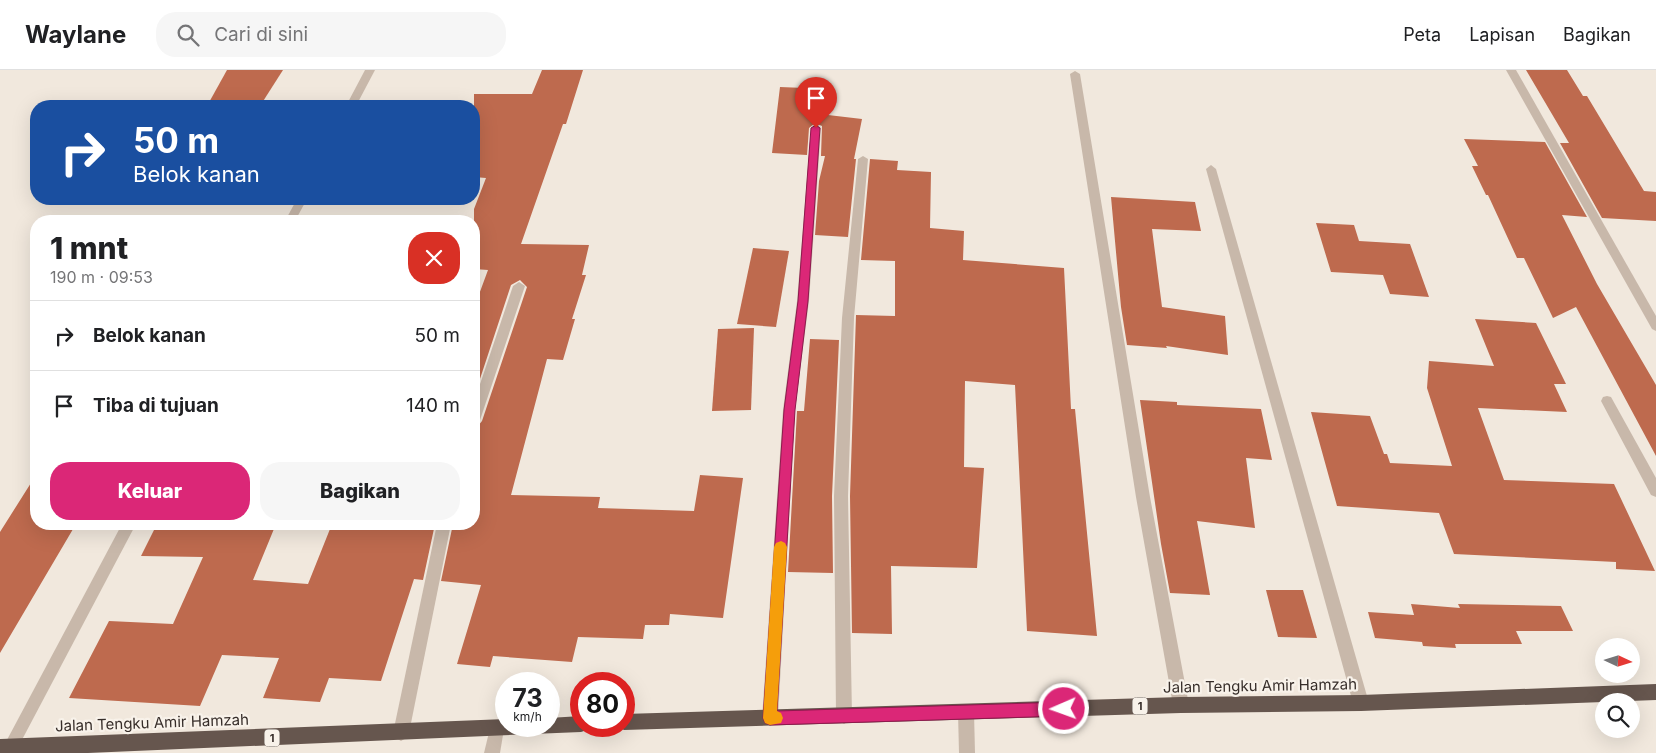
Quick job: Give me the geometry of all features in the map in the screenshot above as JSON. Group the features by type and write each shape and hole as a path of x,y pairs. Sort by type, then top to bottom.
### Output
{"highway":[{"name":"Jalan Tengku Amir Hamzah","path":"635,722 1181,705 1361,704 1656,692"},
{"name":"Jalan Tengku Amir Hamzah","path":"5,749 495,729"}],"street":[{"path":"354,100 370,70"},
{"path":"1511,70 1656,326"},
{"path":"1075,74 1143,497 1181,705"},
{"path":"770,718 790,410 803,301 816,128"},
{"path":"844,716 841,496 848,318 863,159"},
{"path":"1211,169 1361,704"},
{"path":"480,402 519,286"},
{"path":"1607,401 1656,492"},
{"path":"5,749 125,530"},
{"path":"401,733 443,530"},
{"path":"966,712 966,753"},
{"path":"492,753 495,735"}],"building":[{"path":"227,70 283,70 264,100 210,100"},
{"path":"542,70 583,70 566,124 563,124 521,244 589,245 582,275 586,275 572,319 575,319 563,360 547,359 511,495 600,497 598,508 694,511 700,475 743,478 723,618 670,614 669,625 645,625 643,639 578,637 572,662 493,656 490,667 457,664 481,585 441,581 452,530 480,530 480,424 527,287 520,280 511,285 480,379 480,292 488,270 480,269 480,215 474,215 476,205 480,205 480,194 486,178 480,178 480,100 474,100 474,94 532,94"},
{"path":"1526,70 1567,70 1583,96 1587,96 1644,191 1656,192 1656,221 1602,218 1560,143 1569,143"},
{"path":"780,87 829,89 828,115 862,119 854,159 856,159 848,237 815,235 819,181 825,156 821,156 822,126 815,123 809,128 807,155 772,153"},
{"path":"1464,139 1545,142 1587,217 1562,215 1597,284 1656,385 1656,456 1576,307 1553,318 1524,258 1517,258 1488,195 1486,195 1472,166 1478,166"},
{"path":"870,159 898,161 897,170 931,172 930,228 964,231 963,260 1064,268 1071,409 1075,409 1097,636 1027,631 1015,385 965,381 964,467 984,468 977,568 891,566 892,634 852,633 850,496 856,315 895,316 895,261 861,260"},
{"path":"1111,197 1195,202 1201,231 1152,229 1162,307 1225,316 1228,355 1166,346 1167,348 1127,345 1121,307"},
{"path":"1316,223 1354,225 1359,241 1410,244 1429,297 1390,294 1383,275 1331,272"},
{"path":"753,248 789,251 776,327 737,324"},
{"path":"1475,319 1536,323 1566,384 1554,384 1567,412 1478,408 1504,480 1614,484 1655,571 1616,569 1616,562 1454,554 1439,513 1337,506 1311,412 1370,416 1384,454 1387,454 1390,463 1452,466 1427,388 1429,361 1494,366"},
{"path":"754,328 751,410 712,411 718,329"},
{"path":"810,339 839,340 832,496 833,573 788,572 797,411 804,411"},
{"path":"1140,400 1177,402 1177,405 1261,409 1272,460 1246,458 1255,528 1197,521 1210,595 1170,593"},
{"path":"30,484 30,530 72,530 0,653 0,532"},
{"path":"154,530 274,530 253,580 308,584 330,530 434,530 423,580 414,579 381,681 329,678 320,702 263,698 279,658 222,655 200,706 69,698 109,621 173,624 203,557 141,556"},
{"path":"1266,590 1303,590 1317,638 1278,637"},
{"path":"1411,604 1460,608 1458,604 1561,606 1573,631 1516,631 1522,644 1455,644 1456,648 1423,646 1422,642 1375,638 1368,612 1414,615"}],"slow traffic":[{"path":"776,718 770,718 781,547"}],"route":[{"path":"816,128 803,301 790,410 770,718 1064,709"}]}
